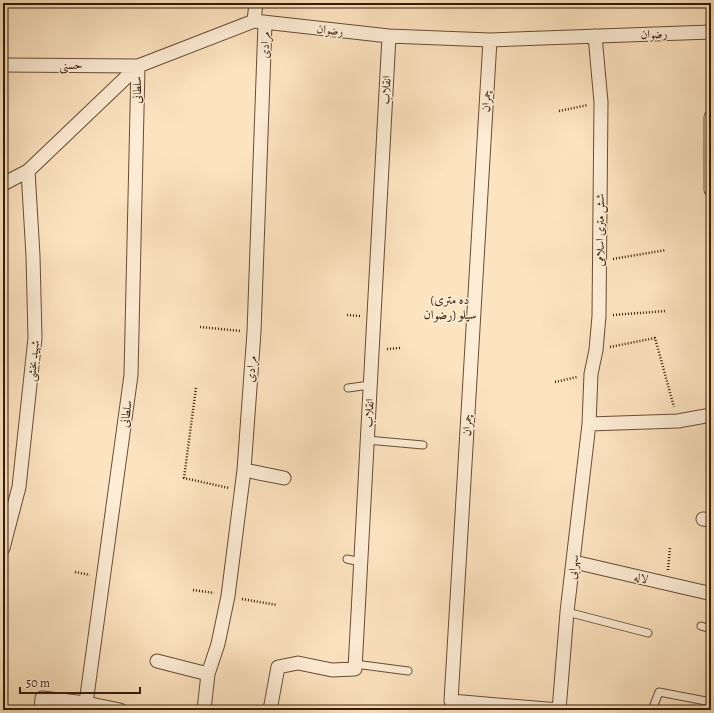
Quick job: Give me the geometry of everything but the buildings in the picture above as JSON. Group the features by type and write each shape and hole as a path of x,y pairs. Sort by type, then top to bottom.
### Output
{"street":[{"name":"مرادی","path":"204,710 208,674 218,644 228,596 244,470 254,332 260,22 256,3"},
{"name":"رضوان","path":"3,184 28,171 138,66 260,22 389,36 490,40 711,32"},
{"name":"انقلاب","path":"355,664 389,36"},
{"name":"شش متری اسلامی","path":"589,424 591,374 596,350 599,316 601,102 595,36"},
{"name":"چمران","path":"490,40 451,701 483,707 559,710"},
{"name":"حسنی","path":"3,65 138,66"},
{"name":"سلطانی","path":"86,703 131,375 138,66"},
{"path":"711,117 711,190"},
{"name":"شهید بخشی","path":"3,548 19,487 35,338 33,256 28,171"},
{"path":"589,424 678,421 711,416"},
{"name":"سهرابی","path":"559,710 567,612 589,424"},
{"path":"244,470 284,478"},
{"name":"لاله","path":"574,562 708,593"},
{"path":"157,661 208,674"},
{"path":"270,710 278,667 298,663 332,670 355,669 355,664"},
{"path":"40,710 42,698 86,703 120,710"}],"lane":[{"path":"348,388 370,385"},
{"path":"367,440 423,445"},
{"path":"347,559 360,562"},
{"path":"567,612 648,633"},
{"path":"701,626 711,629"},
{"path":"355,664 408,671"},
{"path":"652,710 659,692 711,702"}],"path":[{"path":"559,111 601,102"},
{"path":"599,262 666,250"},
{"path":"599,316 666,311"},
{"path":"200,327 254,332"},
{"path":"596,350 656,338 678,421"},
{"path":"555,382 591,374"},
{"path":"196,388 184,478 242,490"},
{"path":"666,584 670,547"}],"district":[{"name":"(ده متری سیلو (رضوان","path":"450,306"}]}
